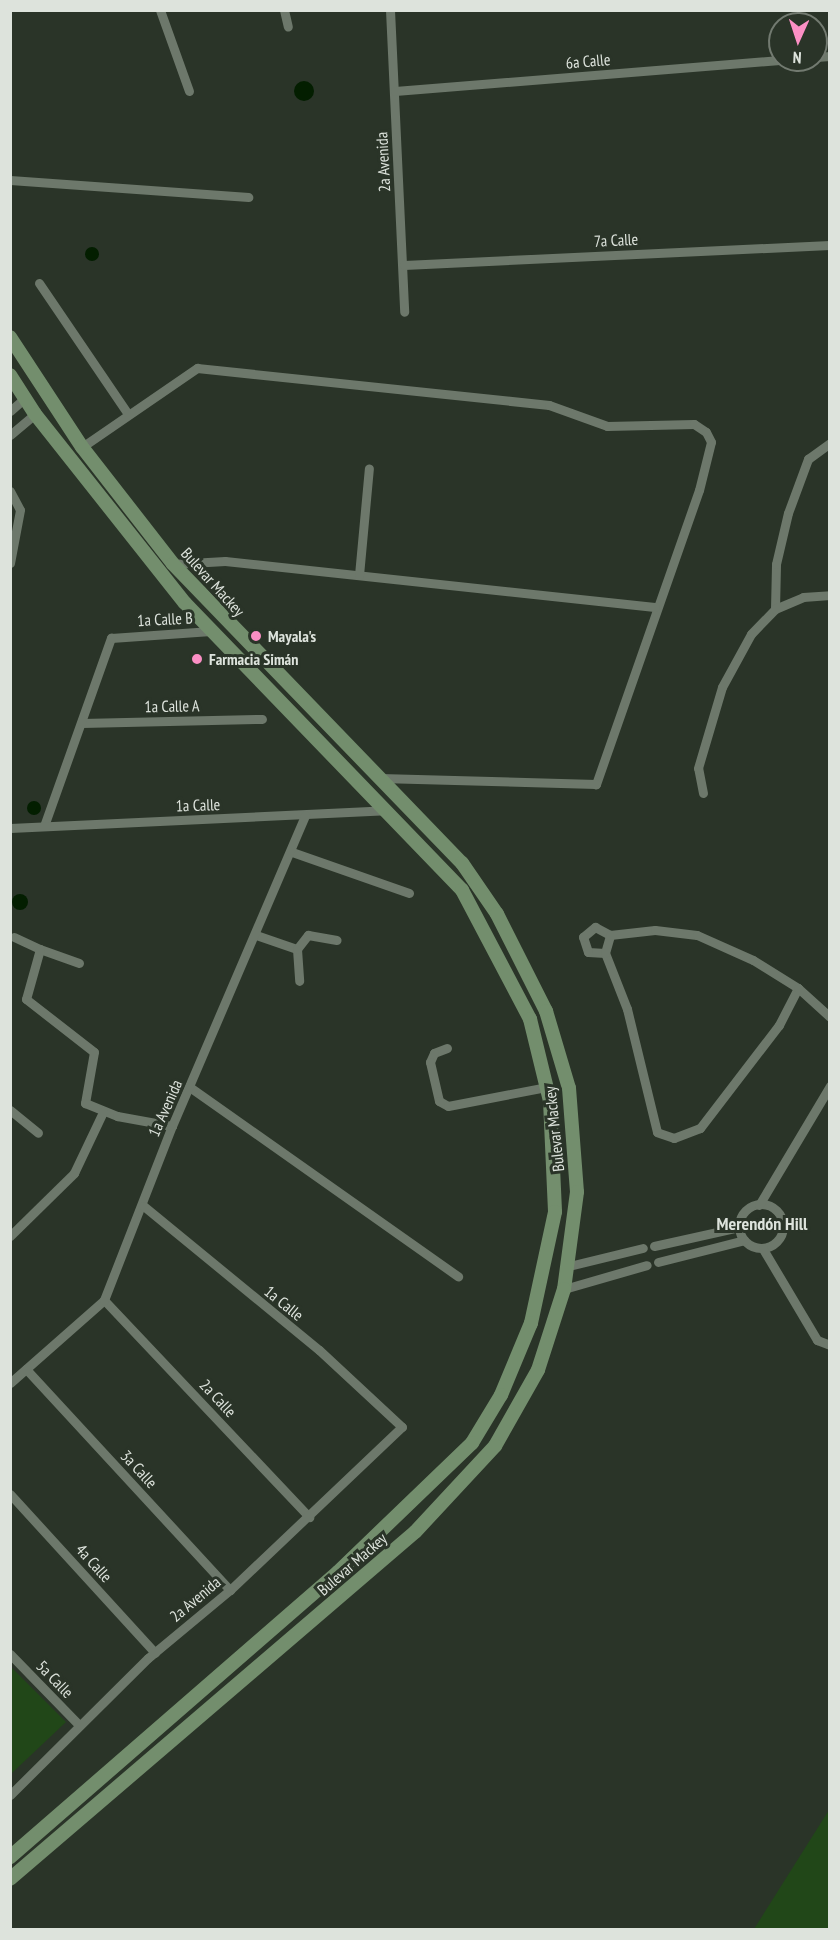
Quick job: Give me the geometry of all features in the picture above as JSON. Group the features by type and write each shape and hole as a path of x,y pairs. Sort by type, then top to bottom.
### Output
{"main road":[{"name":"Bulevar Mackey","path":"10,337 82,447 173,564 374,778 462,863 497,914 546,1011 570,1100 577,1192 569,1266 564,1289 538,1370 495,1446 423,1523 10,1879"},
{"name":"Bulevar Mackey","path":"10,375 35,414 212,631 462,890 530,1019 547,1087 555,1212 546,1278 520,1354 490,1419 441,1478 10,1857"},
{"path":"564,1289 552,1287 546,1278 569,1266"}],"street":[{"path":"160,10 189,91"},
{"path":"284,10 288,27"},
{"name":"2a Avenida","path":"390,10 404,265 404,312"},
{"name":"6a Calle","path":"395,91 768,61"},
{"path":"10,180 248,197"},
{"name":"7a Calle","path":"404,265 830,245"},
{"path":"39,283 128,414"},
{"path":"82,447 197,368 549,405 616,427 694,424 711,442 708,460 655,607 596,784 374,778"},
{"path":"10,411 24,399"},
{"path":"10,435 35,414"},
{"path":"775,609 776,564 788,513 808,459 830,443"},
{"path":"359,575 369,468"},
{"path":"10,491 20,510 10,563"},
{"path":"173,564 225,561 655,607"},
{"path":"704,794 698,768 722,687 751,634 775,609 803,597 830,595"},
{"name":"1a Calle B","path":"82,723 105,647 121,636 212,631"},
{"name":"1a Calle A","path":"82,723 262,719"},
{"path":"44,826 82,723"},
{"name":"1a Calle","path":"10,828 386,810"},
{"name":"1a Avenida","path":"10,1383 104,1300 144,1206 172,1126 191,1088 292,852 305,815"},
{"path":"292,852 409,892"},
{"path":"605,952 588,952 583,937 595,927 610,935 625,930 697,934 798,988 830,1017"},
{"path":"299,981 297,949 308,935 337,940"},
{"path":"610,935 605,952 627,1009 651,1120 665,1137 700,1128 779,1025 798,988"},
{"path":"256,936 297,949"},
{"path":"14,937 79,963"},
{"path":"40,949 26,999 94,1052 83,1096 85,1103 103,1112 172,1126"},
{"path":"447,1048 434,1053 430,1062 439,1101 448,1106 547,1087"},
{"path":"744,1240 739,1227 743,1213 759,1204 830,1086"},
{"path":"191,1088 458,1276"},
{"path":"11,1110 38,1133"},
{"path":"10,1236 74,1173 103,1112"},
{"path":"759,1204 776,1210 783,1223 776,1243 763,1248"},
{"name":"1a Calle","path":"144,1206 319,1350 402,1427"},
{"path":"654,1246 739,1227"},
{"path":"658,1262 744,1240 763,1248 817,1340 830,1345"},
{"path":"569,1266 643,1248"},
{"path":"564,1289 647,1265"},
{"name":"2a Calle","path":"104,1300 309,1517"},
{"name":"3a Calle","path":"26,1369 230,1590"},
{"name":"2a Avenida","path":"10,1795 78,1724 155,1653 230,1590 402,1427"},
{"name":"4a Calle","path":"10,1494 155,1653"},
{"name":"5a Calle","path":"10,1654 78,1724"}],"shaded area":[{"path":"304,81 311,84 314,91 311,98 304,101 297,98 294,91 297,84"},
{"path":"92,247 97,249 99,254 97,259 92,261 87,259 85,254 87,249"},
{"path":"34,801 39,803 41,808 39,813 34,815 29,813 27,808 29,803"},
{"path":"20,894 28,902 20,910 12,902"},
{"path":"11,1667 66,1722 11,1774"},
{"path":"829,1810 829,1929 754,1929"}],"place":[{"name":"Mayala's","path":"256,636"},
{"name":"Farmacia Simán","path":"197,659"}],"district":[{"name":"Merendón Hill","path":"762,1224"}]}
